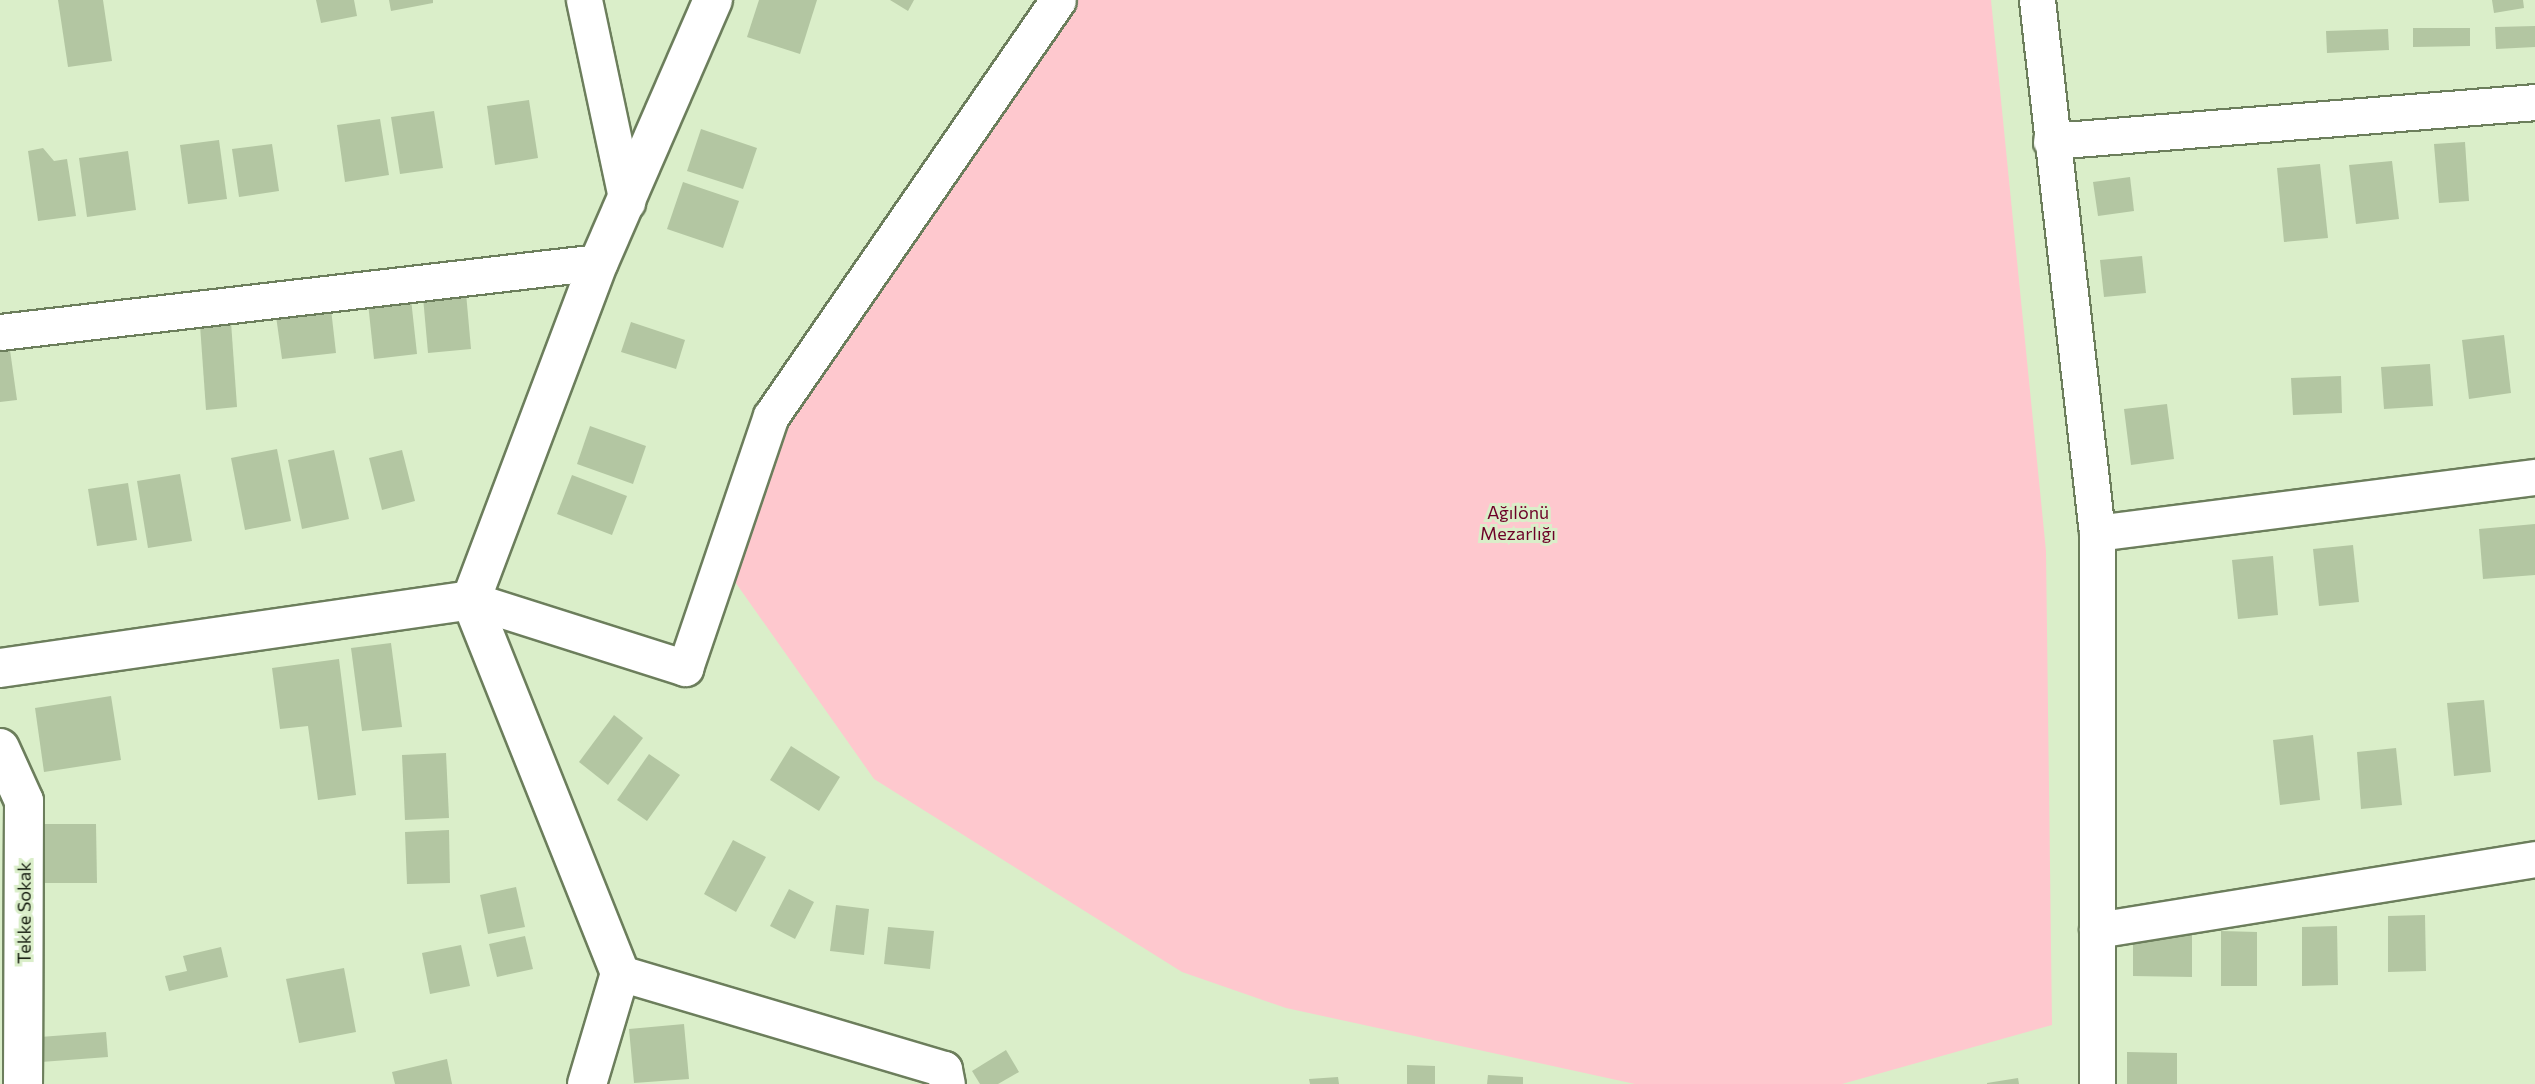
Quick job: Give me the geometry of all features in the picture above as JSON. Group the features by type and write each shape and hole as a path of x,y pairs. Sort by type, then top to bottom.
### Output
{"street":[{"path":"584,0 627,202"},
{"path":"587,1084 620,973 471,600 599,262 713,0"},
{"path":"0,668 471,600 685,668 771,416 1058,0"},
{"path":"2037,0 2097,533 2097,1084"},
{"path":"2051,141 2535,102"},
{"path":"0,332 599,262"},
{"path":"2097,533 2535,477"},
{"name":"Tekke Sokak","path":"0,748 24,801 23,1084"},
{"path":"2097,930 2535,859"},
{"path":"620,973 944,1069 947,1084"}],"green space":[{"name":"Ağılönü Mezarlığı","path":"1054,0 1991,0 2046,551 2052,1025 1842,1084 1635,1084 1286,1008 1182,972 874,779 714,552 752,413"}],"building":[{"path":"58,0 103,0 112,61 68,67"},
{"path":"316,0 354,0 357,16 321,23"},
{"path":"389,0 433,0 433,3 391,11"},
{"path":"759,0 817,0 800,54 747,37"},
{"path":"890,0 914,0 908,11"},
{"path":"2492,0 2523,0 2524,8 2494,13"},
{"path":"2535,26 2535,47 2496,49 2495,27"},
{"path":"2413,28 2470,28 2470,46 2413,47"},
{"path":"2388,29 2389,50 2327,53 2326,31"},
{"path":"529,100 538,158 495,165 487,106"},
{"path":"434,111 443,168 400,174 391,117"},
{"path":"380,119 389,175 345,182 337,125"},
{"path":"701,129 757,148 743,189 687,171"},
{"path":"219,140 227,199 188,204 180,145"},
{"path":"2465,142 2469,201 2439,203 2434,144"},
{"path":"272,144 279,191 239,197 232,149"},
{"path":"43,148 54,161 67,159 76,216 38,221 28,151"},
{"path":"128,151 136,210 87,217 79,158"},
{"path":"2392,161 2399,219 2356,224 2349,165"},
{"path":"2320,164 2328,238 2284,242 2277,168"},
{"path":"2130,177 2134,211 2098,216 2093,182"},
{"path":"683,182 739,201 723,248 667,229"},
{"path":"2142,256 2146,293 2104,297 2100,260"},
{"path":"466,293 471,349 428,353 423,297"},
{"path":"411,299 417,354 374,359 368,303"},
{"path":"331,309 336,353 282,359 276,316"},
{"path":"231,322 237,407 206,410 200,325"},
{"path":"631,322 685,340 676,369 621,352"},
{"path":"2504,335 2511,393 2469,399 2462,340"},
{"path":"9,343 17,400 0,402 0,344"},
{"path":"2430,364 2433,406 2384,409 2381,367"},
{"path":"2341,376 2342,413 2293,415 2291,378"},
{"path":"2167,404 2174,459 2131,465 2124,409"},
{"path":"590,426 646,446 633,484 577,464"},
{"path":"277,449 291,521 245,530 231,458"},
{"path":"334,450 349,519 302,529 288,460"},
{"path":"402,450 415,501 382,510 369,458"},
{"path":"180,474 192,541 148,548 137,481"},
{"path":"572,475 627,496 612,535 557,514"},
{"path":"128,483 137,540 97,546 88,489"},
{"path":"2535,524 2535,575 2483,579 2479,529"},
{"path":"2353,545 2359,602 2319,606 2313,549"},
{"path":"2273,556 2278,615 2238,619 2232,560"},
{"path":"391,643 402,727 362,731 351,648"},
{"path":"339,659 356,795 318,800 308,726 280,729 272,668"},
{"path":"111,696 121,760 44,772 35,708"},
{"path":"2484,700 2491,772 2454,776 2447,703"},
{"path":"614,715 643,738 608,785 579,762"},
{"path":"2313,735 2320,800 2280,805 2273,740"},
{"path":"791,746 840,777 819,811 770,780"},
{"path":"2396,748 2402,805 2361,809 2357,752"},
{"path":"446,753 449,818 405,820 402,755"},
{"path":"649,754 680,775 647,821 617,800"},
{"path":"40,824 96,824 97,883 41,883"},
{"path":"449,830 450,883 407,884 405,832"},
{"path":"733,840 766,857 736,912 704,894"},
{"path":"516,887 525,927 488,934 480,895"},
{"path":"789,889 814,902 795,939 770,926"},
{"path":"836,905 869,909 864,955 830,951"},
{"path":"2425,915 2426,971 2388,972 2388,916"},
{"path":"2337,926 2338,985 2302,986 2302,927"},
{"path":"888,927 934,931 930,969 884,964"},
{"path":"2221,931 2257,932 2257,986 2221,986"},
{"path":"2133,933 2192,934 2192,977 2133,976"},
{"path":"525,936 533,969 497,977 489,944"},
{"path":"461,945 470,986 430,994 422,953"},
{"path":"221,947 228,977 169,991 165,976 187,971 183,956"},
{"path":"344,968 356,1032 299,1043 286,979"},
{"path":"684,1024 689,1079 634,1083 629,1029"},
{"path":"106,1032 108,1057 41,1062 40,1037"},
{"path":"1006,1050 1019,1072 998,1084 980,1084 972,1071"},
{"path":"2127,1052 2177,1053 2177,1084 2127,1084"},
{"path":"447,1059 452,1084 395,1084 392,1072"},
{"path":"1407,1065 1435,1066 1435,1084 1407,1084"},
{"path":"1488,1075 1523,1077 1523,1084 1487,1084"},
{"path":"1338,1077 1339,1084 1310,1084 1309,1079"},
{"path":"2018,1078 2019,1084 1987,1084 1987,1083"}]}
